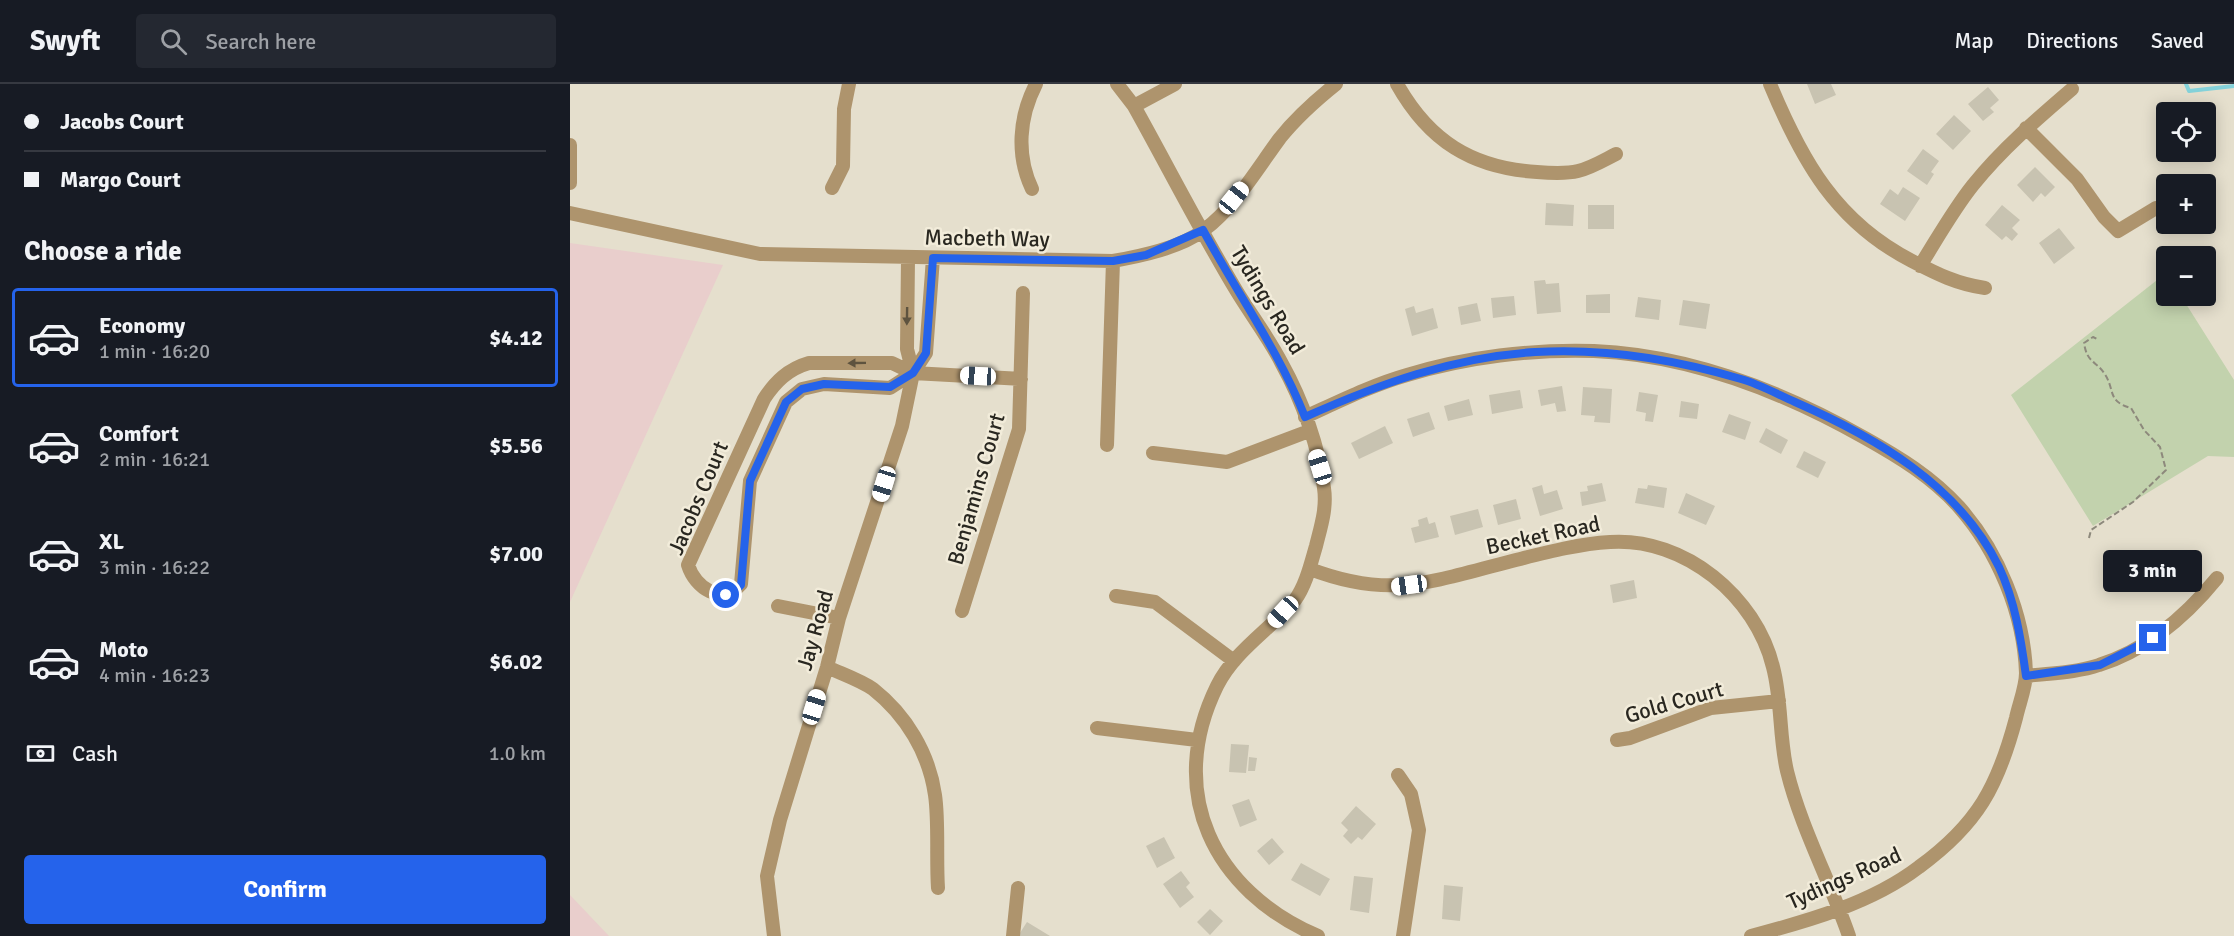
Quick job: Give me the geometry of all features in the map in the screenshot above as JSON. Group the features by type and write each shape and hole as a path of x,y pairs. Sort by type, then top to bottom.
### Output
{"street":[{"path":"832,188 843,166 844,109 849,84"},
{"path":"1032,189 1024,172 1023,123 1027,102 1036,84"},
{"name":"Tydings Road","path":"1117,84 1134,106 1235,289 1282,362 1305,417 1320,467 1325,498 1324,518 1310,569 1296,598 1234,661 1217,686 1197,740 1197,796 1204,826 1220,856 1239,884 1257,900 1300,929 1318,936"},
{"path":"1134,106 1175,84"},
{"name":"Macbeth Way","path":"570,213 760,254 1113,261 1146,255 1203,230 1234,198 1281,136 1336,84"},
{"path":"1397,84 1416,113 1444,141 1487,165 1515,171 1578,172 1616,154"},
{"path":"1770,84 1801,153 1821,185 1856,222 1885,247 1944,279 1985,288"},
{"path":"1920,266 1973,186 2026,128 2072,89"},
{"path":"2026,128 2077,179 2104,218 2118,231 2156,208"},
{"path":"570,145 570,183"},
{"name":"Jay Road","path":"908,258 907,349 913,373"},
{"name":"Jay Road","path":"774,936 767,876 780,820 827,667 839,618 902,426 913,373 926,353 933,258"},
{"path":"1107,445 1113,261"},
{"name":"Benjamins Court","path":"962,611 1019,429 1023,292"},
{"name":"Tydings Road","path":"1305,417 1408,375 1472,360 1533,352 1596,351 1652,358 1742,379 1822,414 1925,475 1959,507 1998,565 2010,592 2026,676 2002,767 1988,796 1965,826 1917,869 1883,889 1840,908 1751,936"},
{"name":"Jacobs Court","path":"809,363 892,363 913,373 890,387 824,384 802,389 786,402 750,481 741,585 734,592 726,595 709,591 692,579 688,566 764,399 775,382 796,366 809,363"},
{"name":"Benjamins Court","path":"913,373 1021,379"},
{"path":"1153,453 1227,462 1309,431"},
{"path":"742,447 761,458"},
{"name":"Becket Road","path":"1310,569 1355,583 1392,588 1426,583 1581,545 1612,541 1656,547 1682,557 1705,570 1724,585 1743,605 1766,644 1779,701 1787,770 1796,802 1840,908 1849,936"},
{"path":"2026,676 2100,665 2126,653 2180,619 2217,578"},
{"path":"1116,596 1155,602 1234,661"},
{"path":"778,606 839,618"},
{"path":"827,667 871,688 896,710 911,729 927,761 935,795 938,888"},
{"name":"Gold Court","path":"1617,740 1630,738 1711,708 1779,701"},
{"path":"1097,728 1197,740"},
{"path":"1398,775 1411,794 1419,830 1403,936"},
{"path":"1013,936 1018,888"}],"path":[{"path":"2089,538 2091,530 2133,502 2166,470 2160,447 2144,430 2131,408 2120,405 2111,394 2104,372 2092,364 2084,343 2092,337 2097,339"}],"shaded area":[{"path":"570,243 723,265 570,602"},
{"path":"570,895 609,936 570,936"}],"green space":[{"path":"2156,281 2156,306 2187,306 2234,380 2234,457 2208,456 2093,526 2011,395"}],"building":[{"path":"1807,84 1831,84 1836,95 1815,104"},
{"path":"1988,87 1999,100 1990,108 1994,112 1983,121 1968,104"},
{"path":"1954,115 1971,131 1953,150 1936,134"},
{"path":"1923,149 1939,161 1931,172 1934,174 1927,185 1907,171"},
{"path":"2035,167 2055,187 2045,197 2041,193 2033,202 2017,185"},
{"path":"1903,187 1920,198 1905,221 1880,204 1890,189 1898,195"},
{"path":"1546,203 1574,205 1573,226 1545,225"},
{"path":"1588,205 1614,205 1614,229 1588,229"},
{"path":"2002,205 2020,220 2012,228 2018,234 2012,241 2006,236 2002,240 1985,225"},
{"path":"2059,228 2075,248 2054,264 2039,243"},
{"path":"1545,280 1546,284 1559,283 1561,312 1537,314 1534,281"},
{"path":"1610,294 1610,313 1586,313 1586,295"},
{"path":"1514,296 1516,315 1493,318 1491,298"},
{"path":"1638,297 1661,300 1659,320 1635,317"},
{"path":"1683,300 1710,304 1706,329 1679,325"},
{"path":"1477,303 1481,321 1461,325 1458,307"},
{"path":"1414,306 1416,313 1433,308 1438,328 1412,336 1405,309"},
{"path":"1562,386 1566,411 1557,412 1555,403 1541,406 1538,390"},
{"path":"1583,387 1612,389 1610,423 1594,422 1595,416 1581,415"},
{"path":"1520,390 1523,408 1492,414 1489,395"},
{"path":"1639,392 1658,395 1653,422 1645,421 1646,413 1636,411"},
{"path":"1469,399 1473,415 1448,421 1444,406"},
{"path":"1681,401 1699,404 1697,419 1679,417"},
{"path":"1429,412 1435,429 1413,437 1407,419"},
{"path":"1729,414 1751,422 1745,440 1722,432"},
{"path":"1385,426 1393,443 1359,459 1351,443"},
{"path":"1766,428 1788,440 1781,454 1759,442"},
{"path":"1804,451 1826,462 1818,478 1796,467"},
{"path":"1602,483 1606,501 1582,506 1580,492 1588,491 1587,486"},
{"path":"1542,485 1544,494 1557,490 1563,509 1540,516 1532,488"},
{"path":"1648,485 1667,488 1664,508 1635,503 1638,488 1647,489"},
{"path":"1686,493 1715,506 1706,525 1678,513"},
{"path":"1516,499 1521,519 1498,525 1493,505"},
{"path":"1478,509 1483,527 1455,535 1450,516"},
{"path":"1427,517 1429,524 1435,522 1439,537 1415,543 1411,528 1419,526 1418,520"},
{"path":"1634,580 1637,598 1613,603 1610,585"},
{"path":"1231,744 1249,745 1246,773 1229,772"},
{"path":"1249,757 1257,758 1255,771 1248,771"},
{"path":"1249,799 1257,820 1240,827 1232,805"},
{"path":"1356,806 1376,824 1362,840 1358,837 1351,844 1343,836 1348,830 1341,823"},
{"path":"1164,837 1175,858 1157,868 1146,846"},
{"path":"1272,838 1284,852 1269,865 1257,851"},
{"path":"1301,863 1330,879 1320,896 1291,880"},
{"path":"1181,871 1190,883 1186,887 1194,897 1180,908 1163,884"},
{"path":"1354,876 1373,878 1369,913 1350,910"},
{"path":"1444,885 1463,887 1460,921 1442,919"},
{"path":"1210,909 1223,921 1210,935 1197,922"},
{"path":"1027,922 1050,936 1018,936"}],"waterway":[{"path":"2186,84 2189,91 2234,86"}],"route":[{"path":"726,595 734,592 741,585 750,481 786,402 802,389 824,384 890,387 913,373 926,353 933,258 1113,261 1146,255 1203,230 1235,289 1282,362 1305,417 1361,392 1408,375 1472,360 1533,352 1596,351 1652,358 1742,379 1822,414 1889,452 1925,475 1959,507 1998,565 2010,592 2020,632 2026,676 2068,672 2100,665 2153,638"}]}
